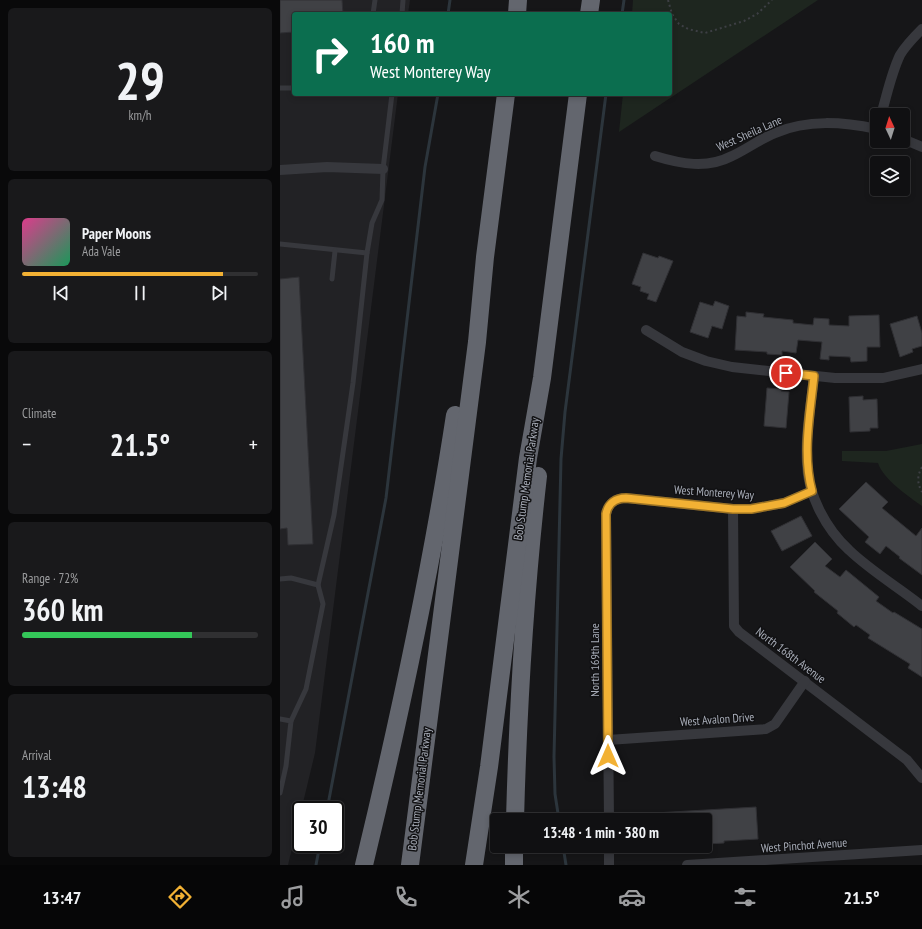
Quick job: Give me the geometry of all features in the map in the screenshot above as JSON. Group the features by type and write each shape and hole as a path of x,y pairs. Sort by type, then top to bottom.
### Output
{"highway":[{"path":"517,12 518,0"},
{"path":"589,12 591,0"},
{"name":"Bob Stump Memorial Parkway","path":"410,865 477,342 485,257 506,96"},
{"name":"Bob Stump Memorial Parkway","path":"474,865 491,751 528,458 540,387 578,96"},
{"path":"364,865 398,718 423,596 451,442 465,342 485,257"},
{"path":"515,813 516,763 523,632 540,459 540,387"},
{"path":"514,853 514,865"}],"street":[{"path":"883,108 892,75 901,55 910,41 922,29"},
{"name":"West Sheila Lane","path":"656,156 677,163 698,165 715,163 776,132 802,126 826,123 852,124 870,128"},
{"path":"910,142 922,146"},
{"path":"280,170 326,167 383,169"},
{"path":"646,330 682,352 706,361 732,367 835,378 883,378 922,369"},
{"path":"814,376 807,453 808,478 819,508 828,524 849,550 865,564 922,606"},
{"name":"West Monterey Way","path":"612,502 621,498 626,498 733,509 751,509 773,506 812,491"},
{"name":"North 169th Lane","path":"608,813 606,514 609,505 612,502"},
{"name":"North 168th Avenue","path":"733,509 734,626 739,632 907,760 922,778"},
{"name":"West Avalon Drive","path":"608,740 766,729 775,724 805,682"},
{"name":"West Pinchot Avenue","path":"687,865 922,850"},
{"path":"609,853 609,865"}],"lane":[{"path":"373,12 375,0"},
{"path":"402,12 403,0"},
{"path":"280,88 292,88"},
{"path":"280,793 283,765 291,721 306,689 323,604 318,585 334,515 372,223 382,200 383,169 392,96"},
{"path":"280,244 367,254"},
{"path":"332,279 335,251"},
{"path":"280,579 291,578 318,585"},
{"path":"280,719 291,721"}],"path":[{"path":"668,0 671,12"},
{"path":"672,14 679,24 688,29 705,33 744,21 757,14 772,0"},
{"path":"922,467 918,481 922,492"}],"shaded area":[{"path":"280,0 410,0 408,12 292,12 292,96 398,96 315,753 303,801 292,801 292,848 288,865 280,865"},
{"path":"633,0 818,0 619,132 623,96 672,96 672,12 632,12"},
{"path":"922,444 922,506 890,481 878,463 842,461 842,451 886,451"}],"building":[{"path":"280,0 342,0 343,12 292,12 292,32 280,33"},
{"path":"643,253 658,258 659,256 673,261 656,302 647,299 649,294 640,291 641,287 632,284"},
{"path":"299,277 313,544 288,545 287,528 280,529 280,279"},
{"path":"715,301 729,306 722,329 712,326 708,338 690,332 700,302 713,306"},
{"path":"746,312 764,314 763,317 793,320 793,323 813,325 814,318 829,319 829,325 849,326 849,316 879,315 880,347 867,347 867,361 851,362 850,357 829,356 829,360 820,359 822,342 798,340 796,353 782,351 782,355 767,354 767,352 735,350 737,316 746,317"},
{"path":"917,316 922,333 922,346 912,349 913,352 900,357 890,324"},
{"path":"767,388 781,389 781,391 789,392 786,428 764,426"},
{"path":"863,396 863,400 877,399 878,428 870,428 870,431 850,432 849,397"},
{"path":"866,482 888,502 882,508 916,536 922,528 922,575 886,546 880,554 865,542 869,537 839,509"},
{"path":"801,516 812,536 782,551 771,531"},
{"path":"815,542 832,559 825,566 840,577 846,570 879,597 876,601 893,613 894,612 922,629 922,677 908,668 910,664 868,638 870,635 856,625 854,627 837,613 838,611 814,592 815,591 790,567"},
{"path":"756,807 758,839 724,841 724,843 712,844 712,813 655,813"}],"waterway":[{"path":"448,12 450,0"},
{"path":"622,12 624,0"},
{"path":"329,801 386,498 425,167 438,96"},
{"path":"558,813 555,794 554,757 561,459 565,412 606,96"},
{"path":"316,865 318,853"},
{"path":"564,853 566,865"}],"route":[{"path":"608,756 606,514 609,505 616,500 626,498 742,510 773,506 812,491 808,478 807,453 814,376 786,373"}]}
